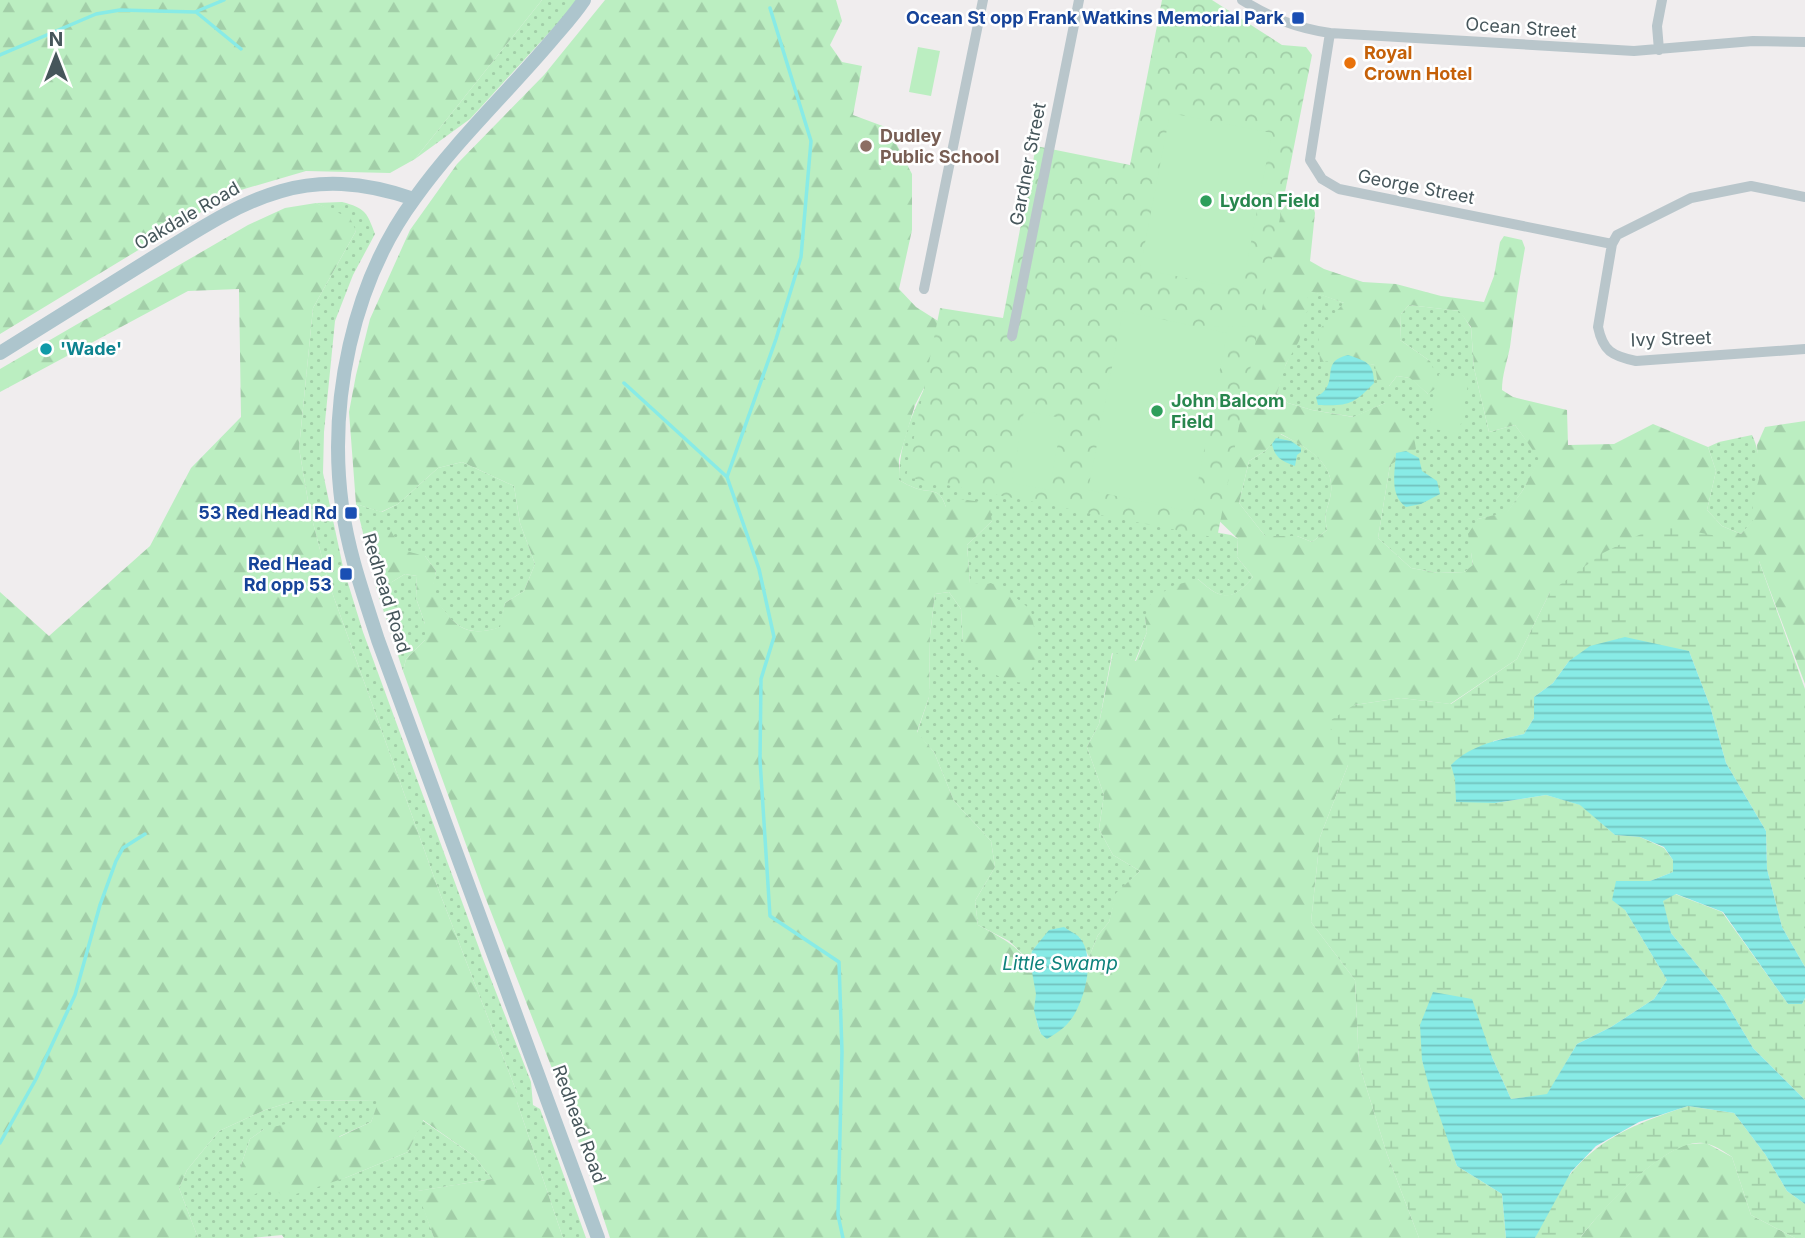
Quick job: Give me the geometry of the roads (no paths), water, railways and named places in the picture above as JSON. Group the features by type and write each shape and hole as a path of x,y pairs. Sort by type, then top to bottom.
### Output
{"main road":[{"name":"Redhead Road","path":"584,0 414,199 386,246 365,294 349,346 340,391 338,468 350,549 378,639 598,1238"},
{"name":"Oakdale Road","path":"0,353 200,229 261,196 296,187 329,183 382,188 414,199"}],"street":[{"path":"924,289 983,0"},
{"name":"Gardner Street","path":"1012,336 1079,0"},
{"name":"Ocean Street","path":"1242,0 1279,21 1306,30 1330,33 1608,51 1659,50 1753,41 1805,42"},
{"path":"1659,50 1657,26 1662,0"},
{"name":"George Street","path":"1330,33 1310,160 1322,179 1339,189 1612,244"},
{"path":"1612,244 1617,235 1691,198 1751,186 1805,197"},
{"name":"Ivy Street","path":"1612,244 1598,327 1601,340 1618,358 1636,362 1805,349"}],"water":[{"path":"1348,355 1370,366 1374,383 1349,403 1318,405 1316,397 1328,385 1332,365"},
{"path":"1276,438 1291,441 1301,448 1295,466 1277,456 1272,444"},
{"path":"1406,451 1419,458 1422,471 1437,481 1440,494 1421,504 1406,507 1397,496 1394,475 1396,453"},
{"path":"1625,637 1689,651 1710,706 1726,763 1766,831 1767,869 1782,927 1805,967 1805,998 1802,1004 1788,1004 1723,912 1676,894 1663,901 1671,933 1722,996 1753,1048 1805,1100 1805,1204 1787,1191 1765,1154 1734,1113 1688,1106 1639,1122 1596,1146 1571,1172 1535,1238 1506,1238 1502,1194 1457,1166 1429,1086 1422,1060 1420,1025 1433,992 1472,999 1492,1057 1511,1099 1547,1094 1577,1044 1611,1027 1654,999 1667,980 1625,910 1612,900 1616,881 1650,881 1673,872 1673,860 1664,847 1640,837 1615,835 1580,805 1546,795 1495,803 1456,802 1451,765 1476,748 1524,734 1534,718 1534,697 1553,683 1569,661 1590,646"},
{"name":"Little Swamp","path":"1064,927 1078,936 1084,944 1087,977 1081,1000 1072,1018 1067,1025 1047,1039 1041,1034 1034,1010 1036,994 1030,961 1032,951 1049,930"}],"waterway":[{"path":"0,55 96,14 120,10 195,12 224,0"},
{"path":"727,477 776,339 801,257 811,141 770,8"},
{"path":"196,12 241,49"},
{"path":"624,383 727,477 759,569 774,637 761,679 760,760 770,916 839,962 842,1052 838,1215 843,1238"},
{"path":"0,1143 36,1079 75,995 100,905 116,861 123,848 145,834"}],"place":[{"name":"Ocean St opp Frank Watkins Memorial Park","path":"1298,18"},
{"name":"Royal Crown Hotel","path":"1350,63"},
{"name":"Dudley Public School","path":"866,146"},
{"name":"Lydon Field","path":"1206,201"},
{"name":"'Wade'","path":"46,349"},
{"name":"John Balcom Field","path":"1157,411"},
{"name":"53 Red Head Rd","path":"351,513"},
{"name":"Red Head Rd opp 53","path":"346,574"}]}
